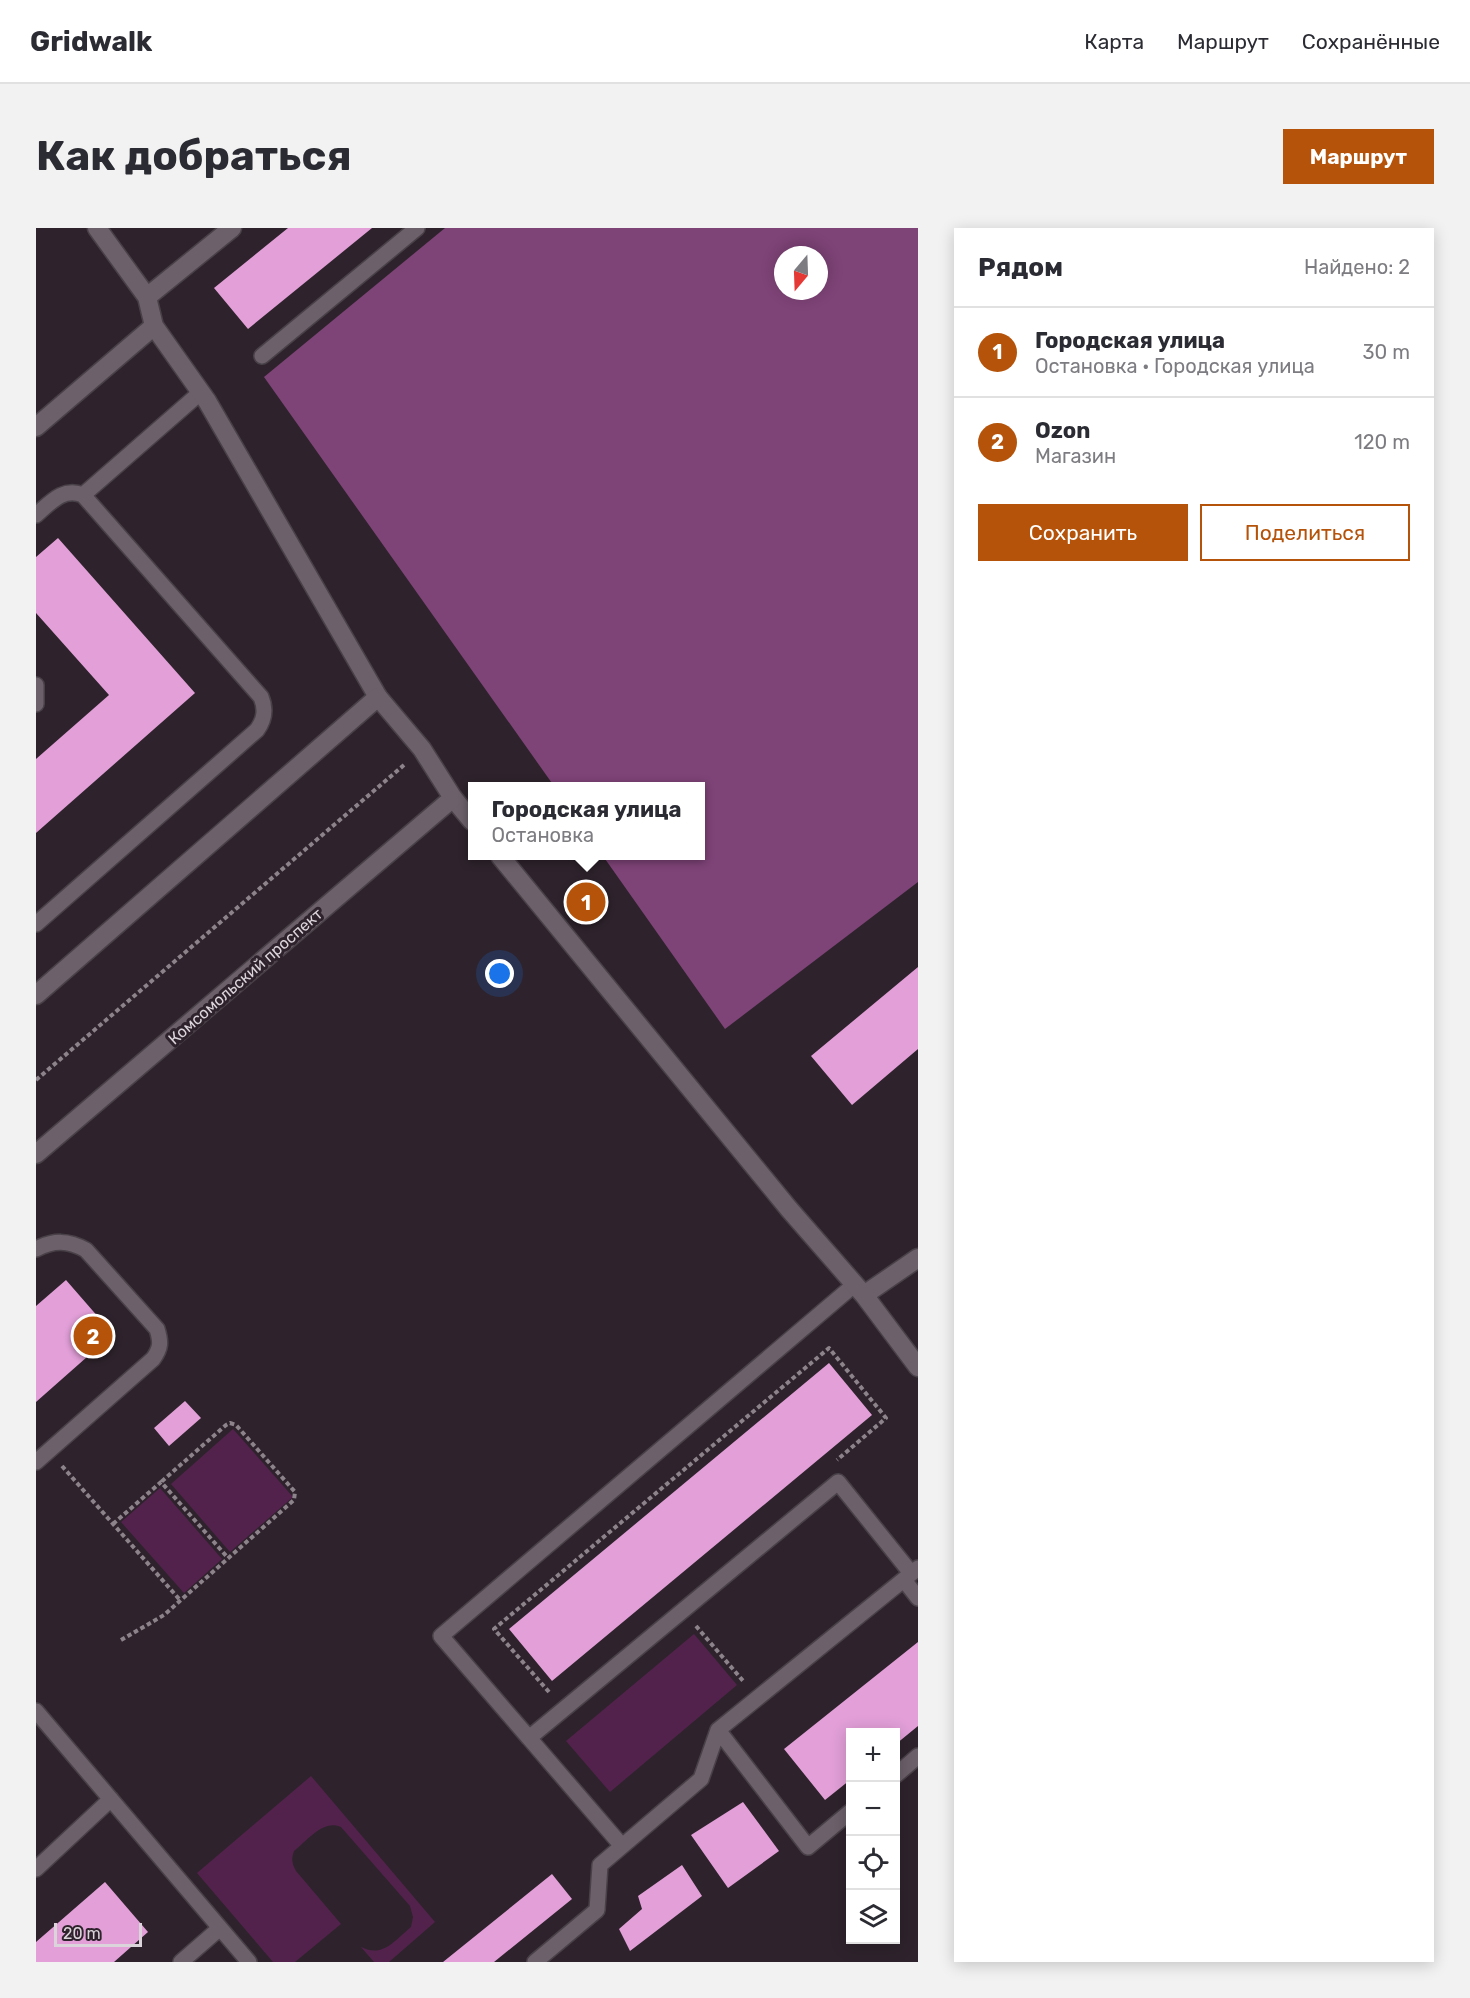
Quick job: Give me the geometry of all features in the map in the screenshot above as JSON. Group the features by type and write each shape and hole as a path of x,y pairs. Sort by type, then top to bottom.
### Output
{"street":[{"path":"97,228 147,297 154,326 201,392 378,697 422,749 453,798 468,816"},
{"path":"147,297 232,228"},
{"path":"36,427 154,326"},
{"path":"36,995 378,697"},
{"name":"Комсомольский проспект","path":"36,1154 453,798"},
{"path":"504,860 789,1209 859,1290 918,1367"},
{"path":"859,1290 918,1258"}],"lane":[{"path":"262,356 417,228"},
{"path":"83,495 201,392"},
{"path":"36,515 59,495 76,492 83,495 261,697 264,713 262,723 257,730 36,924"},
{"path":"36,685 36,704"},
{"path":"36,1249 48,1243 62,1241 86,1250 157,1329 161,1341 160,1349 153,1359 36,1462"},
{"path":"622,1846 441,1636 859,1290"},
{"path":"529,1738 838,1482 911,1574 918,1598"},
{"path":"536,1962 597,1910 600,1865 701,1779 718,1730 911,1574"},
{"path":"36,1711 249,1962"},
{"path":"718,1730 808,1847 846,1815"},
{"path":"900,1772 918,1756"},
{"path":"36,1869 111,1799"},
{"path":"181,1962 220,1928"}],"path":[{"path":"36,1080 422,749"},
{"path":"554,1698 494,1629 829,1348 886,1418 827,1468 838,1482"},
{"path":"113,1524 230,1423 236,1425 295,1492 294,1500 153,1623 121,1640"},
{"path":"49,1451 180,1600"},
{"path":"161,1482 228,1558"},
{"path":"683,1611 758,1698"}],"shaded area":[{"path":"445,228 918,228 918,882 725,1029 606,860 705,860 705,782 551,782 264,377"},
{"path":"233,1429 293,1497 230,1552 171,1484"},
{"path":"160,1488 222,1559 184,1593 121,1522"},
{"path":"694,1634 737,1685 610,1792 566,1741"},
{"path":"311,1776 435,1922 389,1962 374,1962 361,1947 376,1950 394,1942 411,1927 413,1917 410,1906 341,1827 334,1825 322,1828 294,1851 292,1861 296,1871 341,1924 295,1962 273,1962 197,1873"}],"building":[{"path":"288,228 372,228 248,329 214,288"},
{"path":"58,538 195,693 36,833 36,759 109,695 36,613 36,557"},
{"path":"918,967 918,1049 852,1105 811,1056"},
{"path":"66,1280 113,1334 36,1402 36,1306"},
{"path":"829,1363 872,1415 552,1681 509,1629"},
{"path":"185,1401 201,1418 169,1446 154,1428"},
{"path":"918,1642 918,1726 900,1741 900,1728 846,1728 846,1783 825,1800 784,1749"},
{"path":"743,1802 779,1851 728,1888 691,1835"},
{"path":"682,1865 702,1896 630,1951 619,1929 642,1909 638,1896"},
{"path":"552,1874 572,1899 494,1962 443,1962"},
{"path":"105,1882 148,1932 114,1962 36,1962 36,1942"}],"place":[{"name":"Городская улица","path":"586,902"},
{"name":"Ozon","path":"93,1336"}]}
